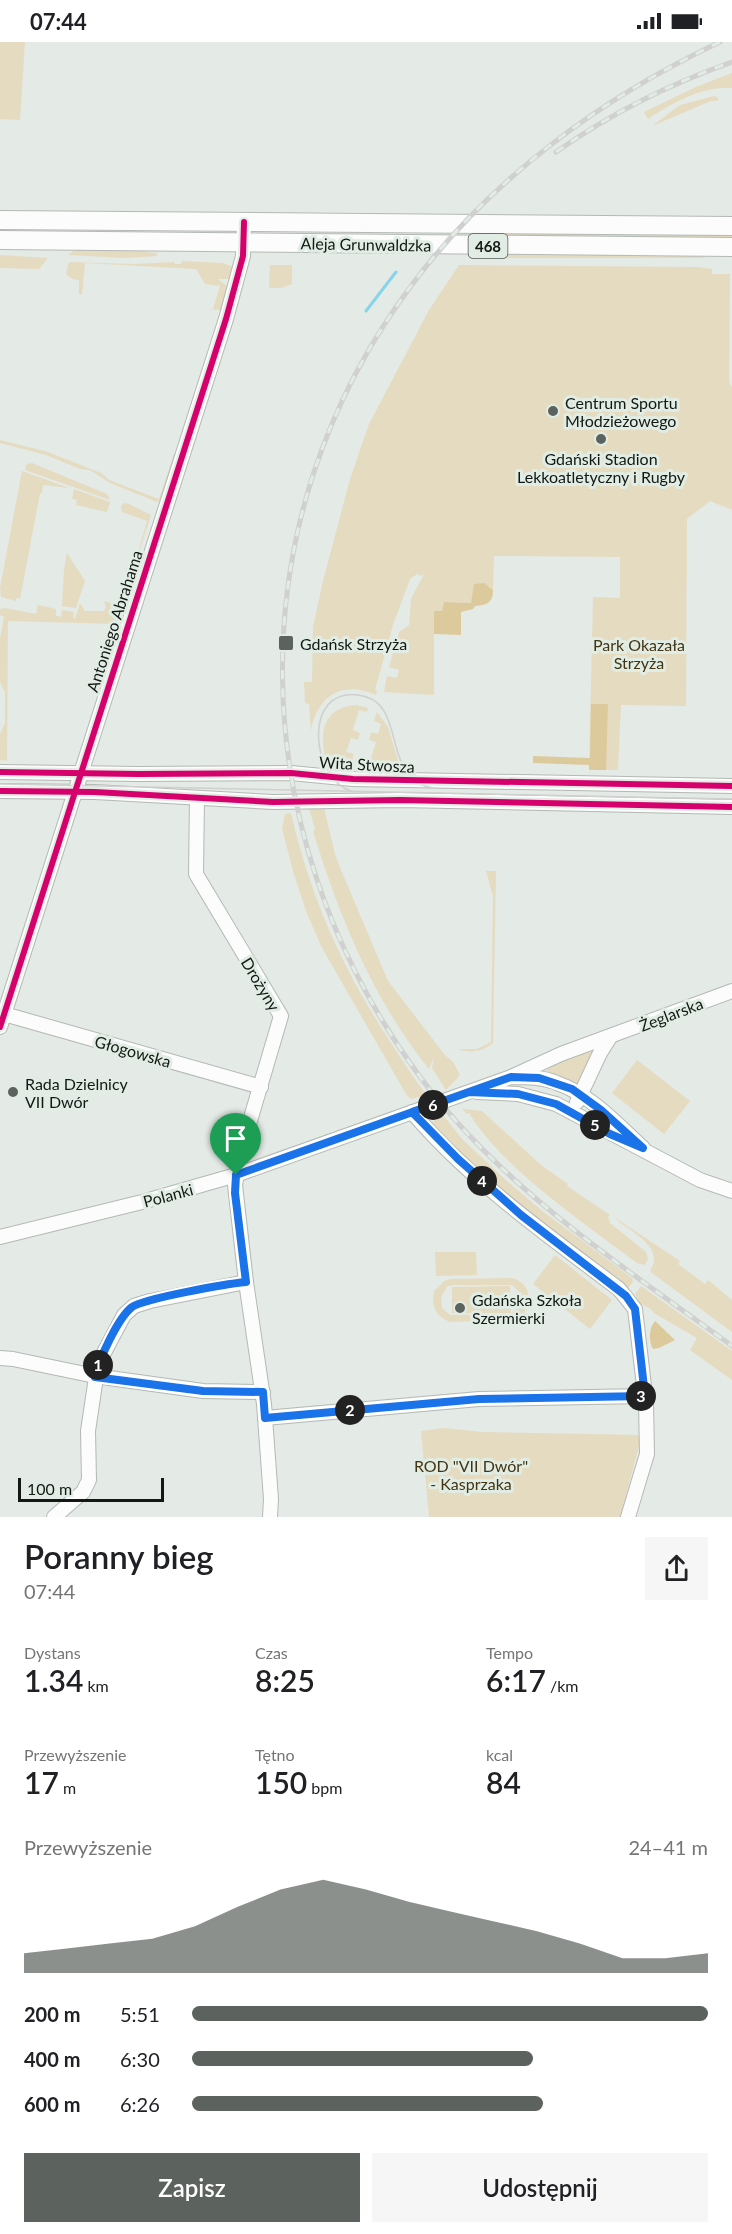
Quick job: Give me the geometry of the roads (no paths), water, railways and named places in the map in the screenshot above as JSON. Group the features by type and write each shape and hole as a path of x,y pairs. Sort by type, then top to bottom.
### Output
{"main road":[{"name":"Aleja Grunwaldzka","path":"0,220 732,226"},
{"path":"311,223 311,243"},
{"name":"Aleja Grunwaldzka","path":"0,240 732,247"}],"street":[{"name":"Antoniego Abrahama","path":"2,1020 228,310 243,259 244,222"},
{"name":"Wita Stwosza","path":"0,772 291,773 352,779 732,786"},
{"path":"715,806 716,786"},
{"name":"Wita Stwosza","path":"0,791 74,792 273,802 400,800 732,807"},
{"name":"Drożyny","path":"197,798 196,874 281,1016 236,1175 235,1193 263,1392 271,1499 269,1516"},
{"name":"Żeglarska","path":"469,1092 732,991"},
{"name":"Głogowska","path":"2,1020 261,1088"},
{"path":"571,1112 610,1037"},
{"path":"535,1097 543,1062"},
{"path":"511,1077 539,1078 556,1082 581,1095 643,1148"},
{"path":"469,1092 535,1097 571,1112 610,1134 643,1148 700,1180 732,1191"},
{"name":"Polanki","path":"0,1237 142,1202 236,1175 469,1092"},
{"path":"412,1112 458,1159 521,1215 626,1296 635,1309 645,1396 647,1454 628,1517"},
{"path":"54,1517 83,1492 90,1480 88,1431 95,1377 98,1364 124,1315 134,1306 150,1301 246,1282"},
{"path":"0,1358 95,1377 203,1391 263,1392"},
{"path":"265,1418 479,1399 645,1396"}],"waterway":[{"path":"366,311 396,272"}],"tram line":[{"path":"351,791 338,783 327,770 318,736 321,719 328,705 340,697 358,695 374,700 384,711 405,771 416,782 433,788"},
{"path":"0,784 732,799"}],"railway":[{"path":"720,42 634,88 552,144 478,208 414,282 355,375 314,473 290,575 282,678 292,781 318,883 360,981 418,1074 486,1153 524,1189 605,1254 732,1346"},
{"path":"556,152 597,125 641,101 732,62"}],"place":[{"name":"Centrum Sportu Młodzieżowego","path":"553,411"},
{"name":"Gdański Stadion Lekkoatletyczny i Rugby","path":"601,439"},
{"name":"Gdańsk Strzyża","path":"286,643"},
{"name":"Rada Dzielnicy VII Dwór","path":"13,1092"},
{"name":"Gdańska Szkoła Szermierki","path":"460,1308"}],"park label":[{"name":"Park Okazała Strzyża","path":"639,653"},
{"name":"ROD \"VII Dwór\" - Kasprzaka","path":"471,1474"}]}
